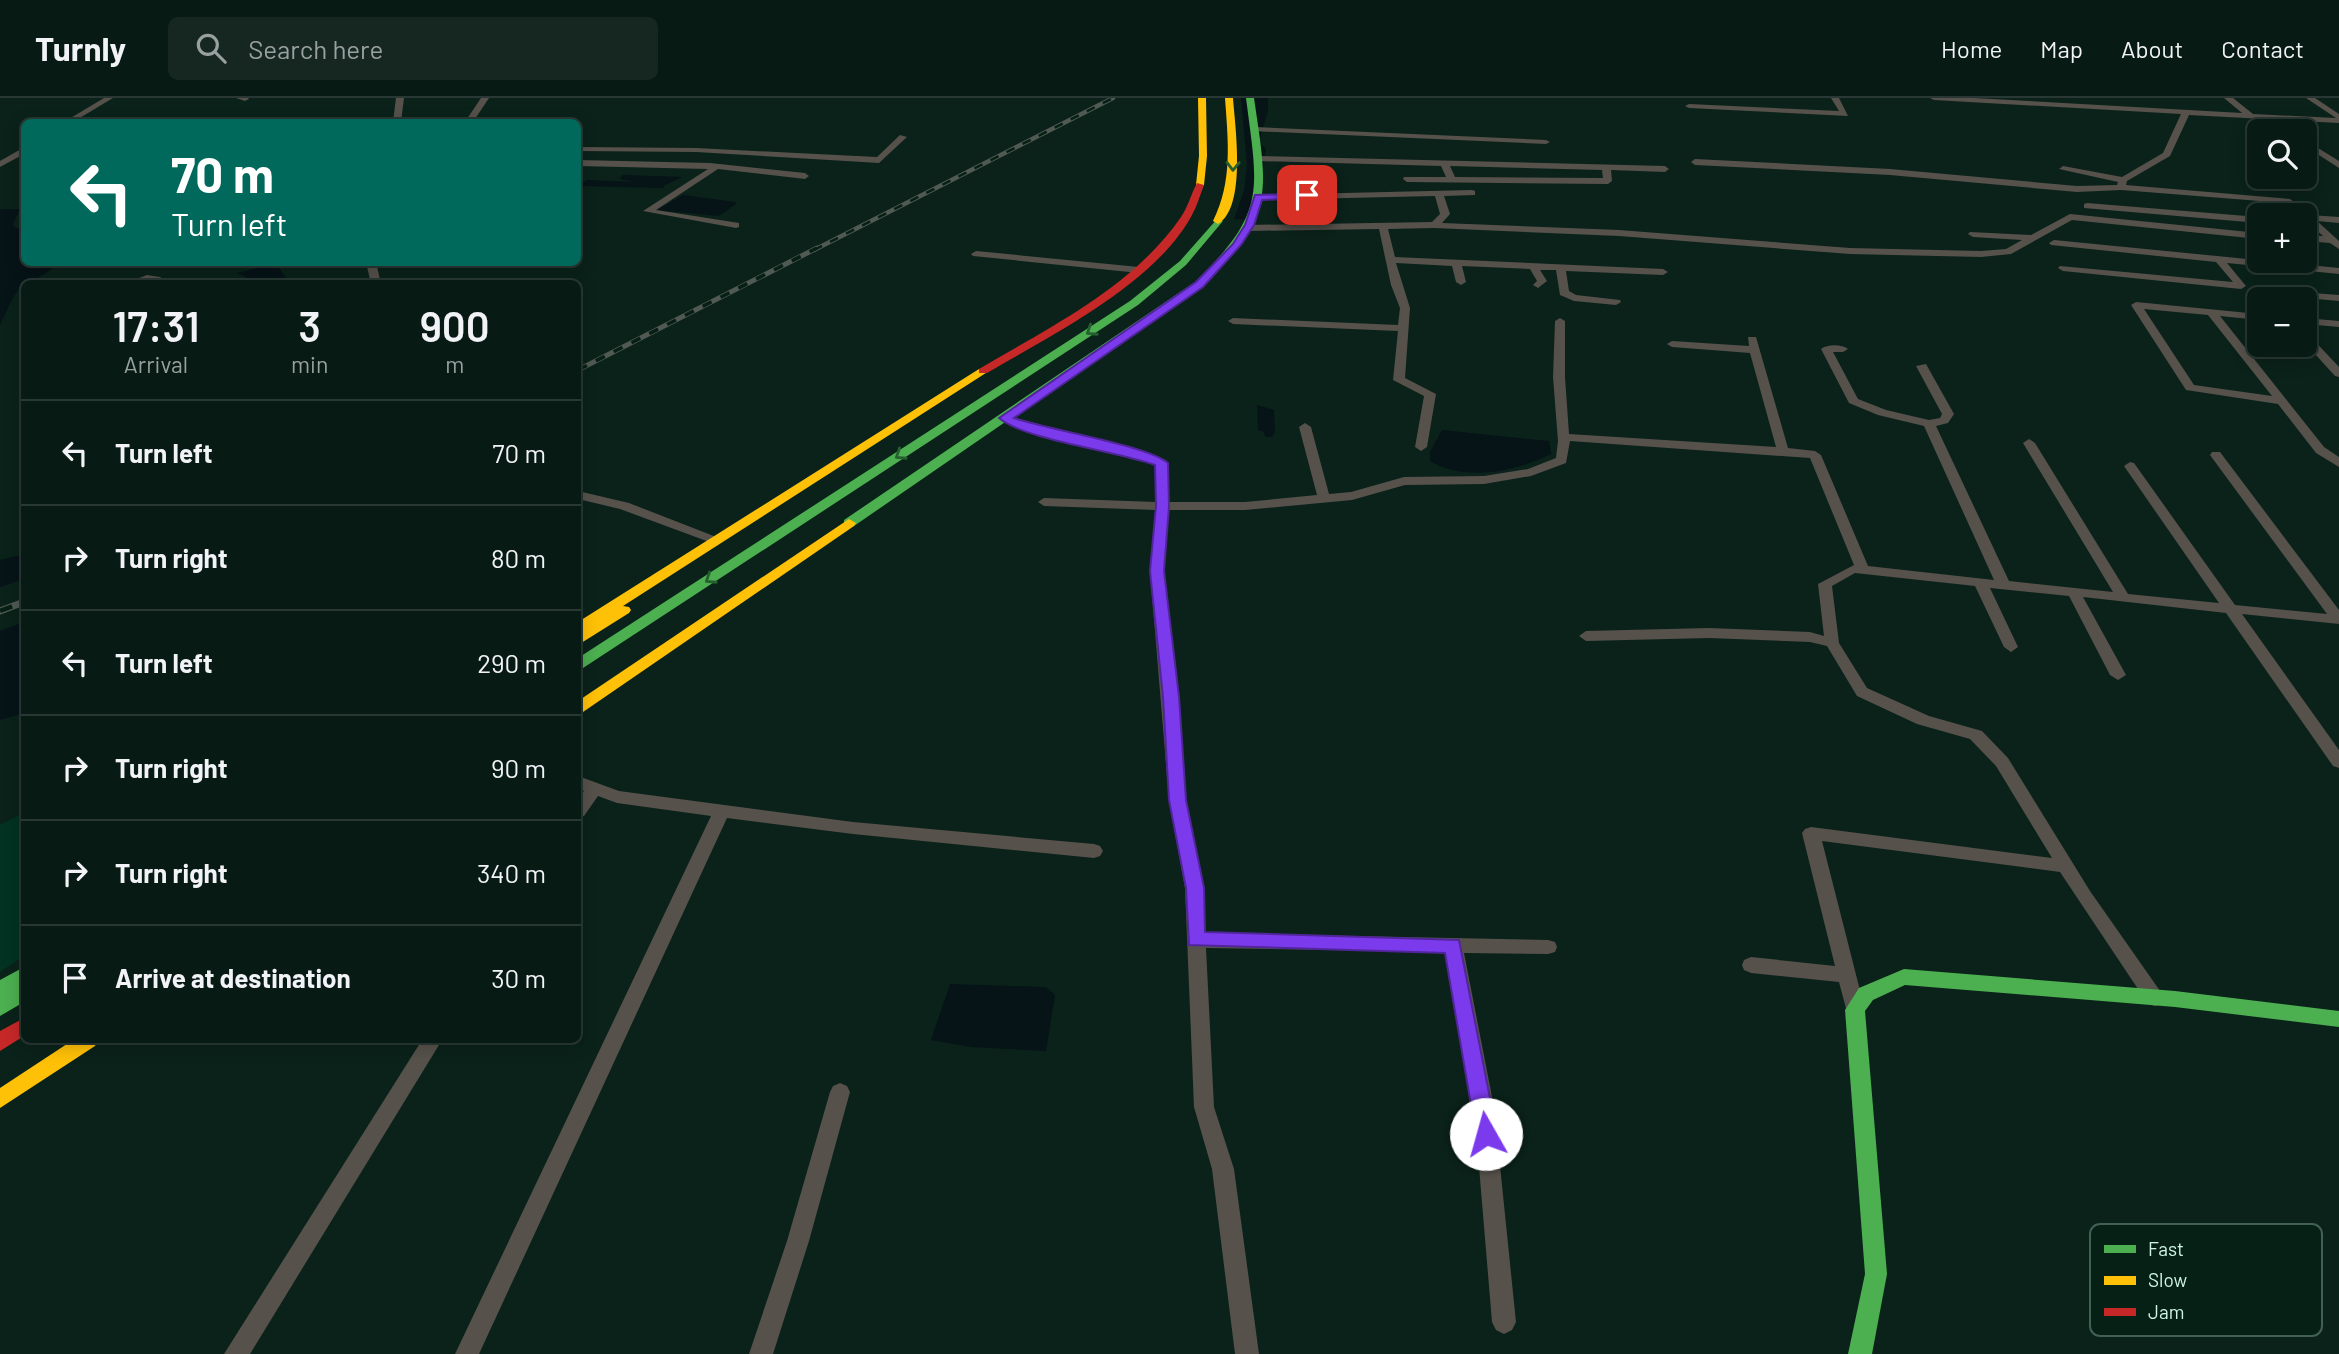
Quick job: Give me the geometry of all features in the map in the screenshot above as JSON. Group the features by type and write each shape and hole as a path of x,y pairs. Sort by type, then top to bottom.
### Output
{"main road":[{"path":"581,626 1139,270 1175,235 1194,208 1201,168 1202,98"},
{"path":"581,638 1150,274 1193,230 1212,195 1216,175 1214,98"},
{"path":"581,663 1153,289 1190,258 1209,235 1227,202 1233,178 1229,98"},
{"path":"581,706 1071,374 1199,284 1228,255 1247,228 1259,197 1262,182 1260,159 1250,98"},
{"path":"1040,364 1071,374"},
{"path":"0,990 21,977"},
{"path":"1860,1354 1876,1274 1855,1010 1866,994 1904,977 2155,998 2339,1019"},
{"path":"0,1008 21,994"},
{"path":"0,1042 21,1028"},
{"path":"0,1099 84,1043"}],"street":[{"path":"73,119 109,98"},
{"path":"240,98 245,99"},
{"path":"397,119 400,98"},
{"path":"471,119 485,98"},
{"path":"1689,106 1845,114 1835,98"},
{"path":"1934,98 2152,110 2190,109 2202,113 2339,119"},
{"path":"2054,98 2061,105"},
{"path":"2100,98 2110,108"},
{"path":"2139,98 2152,110"},
{"path":"2228,98 2251,116"},
{"path":"2310,98 2339,119"},
{"path":"1247,228 1434,225 1850,251 1981,254 2008,252 2070,217 2167,153 2190,109"},
{"path":"1255,129 1546,142"},
{"path":"581,149 696,150 879,160 903,138"},
{"path":"2317,150 2339,165"},
{"path":"1,164 21,153"},
{"path":"1260,159 1665,169"},
{"path":"1695,162 1890,172 2032,186 2109,189"},
{"path":"581,163 716,167 805,176"},
{"path":"1444,163 1452,180"},
{"path":"716,167 648,211 736,225"},
{"path":"1407,179 1608,181 1606,167"},
{"path":"2063,169 2122,183 2289,203"},
{"path":"1259,197 1472,193"},
{"path":"1434,225 1445,214 1439,194"},
{"path":"2087,206 2247,219"},
{"path":"2070,217 2247,235"},
{"path":"2317,219 2339,220"},
{"path":"1382,227 1405,308 1401,328 1403,354 1399,380 1430,394 1420,447"},
{"path":"2317,227 2336,243"},
{"path":"1973,234 2033,238"},
{"path":"2317,240 2336,243"},
{"path":"2054,243 2339,271"},
{"path":"976,254 1139,270"},
{"path":"2063,268 2241,286 2219,259"},
{"path":"1390,260 1663,272"},
{"path":"1457,264 1461,282"},
{"path":"1534,267 1542,281 1538,285"},
{"path":"1561,269 1564,293 1574,298 1616,302"},
{"path":"139,280 161,280"},
{"path":"2317,296 2339,298"},
{"path":"2247,316 2136,305 2190,388 2280,401"},
{"path":"2211,312 2320,450 2339,463"},
{"path":"1233,321 1401,328"},
{"path":"1044,502 1245,506 1324,499 1383,489 1404,481 1484,480 1531,472 1562,460 1564,437 1559,377 1560,321"},
{"path":"2317,322 2339,324"},
{"path":"1672,344 1754,345 1783,451"},
{"path":"1843,349 1826,349 1853,401 1882,414 1930,424 1944,419 1948,414 1922,366"},
{"path":"2317,350 2339,374"},
{"path":"1005,418 1040,431 1136,454 1161,463 1163,506 1157,571 1171,697 1177,800 1195,888 1204,1107 1223,1168 1247,1354"},
{"path":"1930,424 2004,586"},
{"path":"1306,427 1324,499"},
{"path":"1564,437 1815,455 1863,570"},
{"path":"2029,443 2124,598"},
{"path":"2216,455 2339,620"},
{"path":"2130,466 2339,762"},
{"path":"581,496 624,506 717,540"},
{"path":"2155,998 2065,866 2001,762 1976,735 1923,720 1862,692 1832,643 1825,584 1853,569 2339,620"},
{"path":"1981,583 2011,647"},
{"path":"2074,593 2118,675"},
{"path":"1587,636 1709,633 1810,637 1832,643"},
{"path":"581,783 618,797 722,811 853,828 1094,851"},
{"path":"581,808 596,788"},
{"path":"467,1354 722,811"},
{"path":"1855,1010 1811,833 2065,866"},
{"path":"1196,940 1548,947"},
{"path":"1453,945 1484,1107 1504,1322"},
{"path":"1751,965 1846,975"},
{"path":"236,1354 430,1043"},
{"path":"761,1354 798,1241 840,1092"}],"shaded area":[{"path":"1241,98 1268,98 1268,111 1259,141 1266,149 1253,220 1234,219 1244,191 1247,165"},
{"path":"623,175 682,177 663,186 664,188 581,186 587,180 636,182 619,179"},
{"path":"683,195 736,204 719,216 657,210"},
{"path":"0,209 20,209 13,224 15,228 21,229 21,266 54,266 34,280 21,280 21,288 0,325"},
{"path":"264,266 278,266 286,278 252,280 237,273"},
{"path":"1257,405 1274,410 1275,432 1272,437 1265,437 1264,432 1258,430"},
{"path":"1442,430 1549,441 1551,454 1506,470 1475,473 1459,471 1430,461 1430,452"},
{"path":"21,555 21,580 0,587 0,560"},
{"path":"21,623 21,714 0,720 0,631"},
{"path":"21,814 21,958 0,972 0,825"},
{"path":"950,984 1046,987 1055,995 1046,1051 971,1047 931,1040"}],"railway":[{"path":"814,250 1113,98"},
{"path":"581,368 817,248"},
{"path":"0,611 21,603"}],"traffic: fast":[{"path":"849,523 1199,284 1224,260 1252,219 1258,200 1258,157 1250,98"},
{"path":"581,663 1134,303 1183,263 1218,221"},
{"path":"0,990 21,977"},
{"path":"1860,1354 1876,1274 1855,1010 1866,994 1904,977 2175,999 2339,1019"},
{"path":"0,1008 21,994"}],"traffic: slow":[{"path":"1200,185 1203,156 1202,98"},
{"path":"1218,221 1230,192 1232,176 1229,98"},
{"path":"581,626 983,371"},
{"path":"581,706 849,523"},
{"path":"581,638 624,610"},
{"path":"0,1099 84,1043"}],"traffic: jam":[{"path":"983,371 1110,293 1140,269 1167,243 1188,215 1200,185"},
{"path":"0,1042 21,1028"}],"route":[{"path":"1307,195 1259,197 1249,225 1237,245 1199,284 1171,306 1005,418 1040,431 1136,454 1161,463 1163,506 1157,571 1171,697 1177,800 1195,888 1196,940 1453,945 1484,1107 1486,1134"}]}
